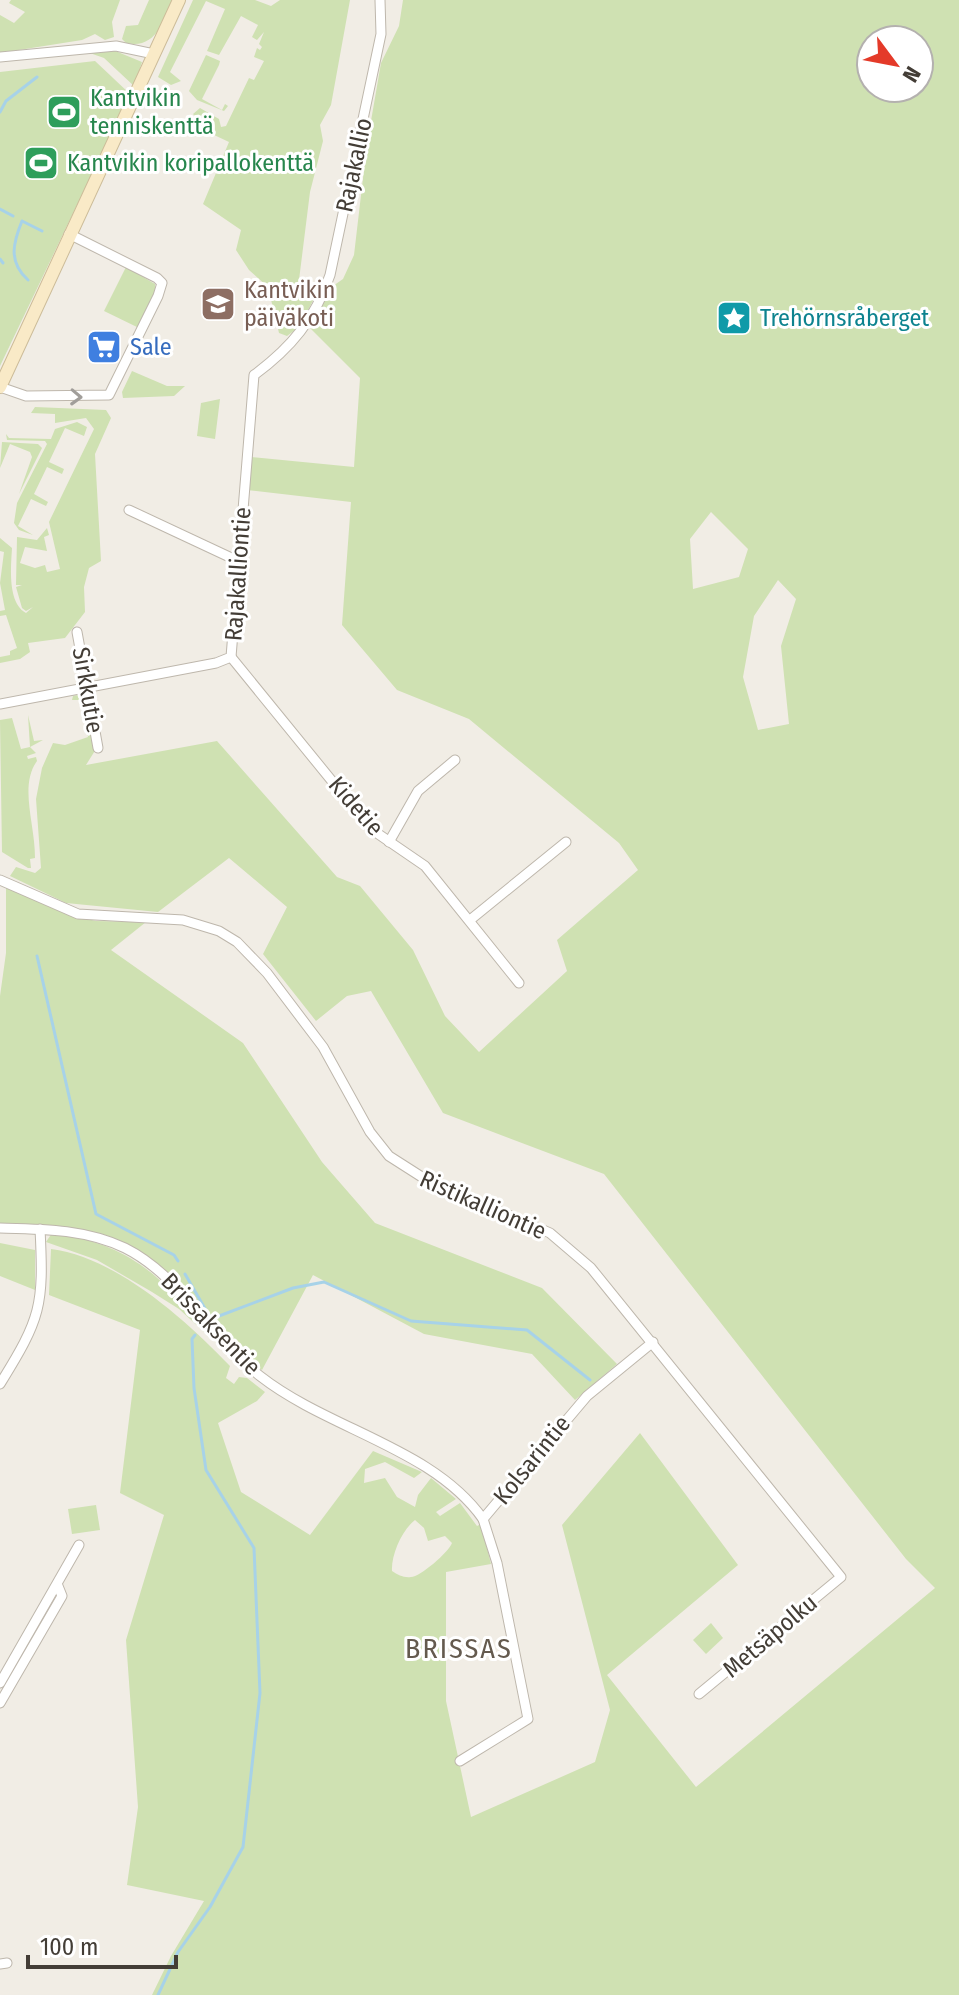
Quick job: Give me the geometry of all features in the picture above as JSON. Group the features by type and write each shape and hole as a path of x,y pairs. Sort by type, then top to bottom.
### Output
{"street":[{"path":"69,234 162,283 140,334 109,395 26,396 0,387 69,234 179,0"},
{"name":"Rajakallio","path":"306,326 320,304 330,275 381,34 380,0"},
{"path":"0,57 116,46 154,54"},
{"name":"Rajakalliontie","path":"0,704 231,657 254,375 278,357 306,326"},
{"path":"129,510 238,561"},
{"name":"Sirkkutie","path":"77,632 98,748"},
{"name":"Kidetie","path":"231,657 371,829 425,866 519,983"},
{"path":"389,842 418,791 455,760"},
{"path":"470,920 566,842"},
{"name":"Ristikalliontie","path":"0,880 78,914 183,920 219,931 237,942 260,964 323,1047 370,1132 389,1156 425,1179 550,1233 591,1268 841,1577"},
{"name":"Brissaksentie","path":"0,1228 40,1229 95,1237 146,1261 165,1276 216,1335 263,1378 310,1410 435,1472 470,1502 483,1519"},
{"path":"0,1384 38,1315 42,1299 40,1229"},
{"name":"Kolsarintie","path":"460,1761 528,1719 497,1563 483,1519 587,1396 653,1342"},
{"path":"0,1683 79,1545"},
{"name":"Metsäpolku","path":"699,1694 841,1577"},
{"path":"0,1703 62,1596 58,1586"}],"green space":[{"path":"11,0 120,0 112,22 114,37 105,40 95,34 82,40 0,53 0,15 14,23 25,12 9,3"},
{"path":"149,0 174,0 162,25 151,38 136,44 126,43 122,39 126,26 138,25"},
{"path":"193,0 255,0 271,6 280,0 350,0 331,105 320,125 323,141 310,192 299,280 299,290 317,293 299,327 287,336 279,333 268,287 249,270 236,250 241,230 203,204 229,142 212,134 193,114 200,108 219,119 221,127 226,126 249,78 254,80 264,61 254,57 257,48 260,50 262,47 259,44 264,32 257,40 252,37 258,25 241,16 219,55 207,51 225,9 206,1 170,72 181,81 171,85 158,77"},
{"path":"403,0 959,0 959,1995 152,1995 204,1901 127,1885 138,1807 126,1640 164,1515 120,1493 140,1330 49,1295 51,1249 76,1254 125,1277 193,1329 230,1366 226,1378 234,1384 239,1377 247,1378 265,1392 257,1401 218,1423 241,1492 310,1535 373,1451 422,1472 414,1478 385,1462 365,1469 364,1483 385,1478 397,1497 415,1507 418,1495 431,1478 456,1499 436,1512 440,1516 460,1503 477,1526 481,1524 491,1564 446,1572 446,1701 471,1817 595,1762 610,1710 562,1525 640,1433 738,1565 607,1675 696,1787 935,1588 906,1559 604,1174 443,1113 371,991 347,996 316,1021 263,954 287,907 229,858 158,912 66,903 10,876 16,867 35,873 41,868 36,799 42,768 53,743 65,745 88,737 81,700 72,700 73,696 83,694 96,749 86,765 217,741 337,877 360,886 413,950 445,1016 479,1052 567,971 557,940 638,870 619,843 469,719 397,690 342,625 351,502 247,490 251,457 354,467 360,378 310,328 330,288 343,279 354,255 367,144 381,63 399,26","holes":["711,512 748,549 739,577 693,589 690,539","778,580 796,599 781,646 789,724 758,730 743,677 754,616","415,1520 424,1528 428,1541 445,1536 452,1543 427,1569 415,1576 401,1576 392,1571 393,1558 398,1543"]},
{"path":"113,50 142,62 134,86 104,58 87,52"},
{"path":"206,55 220,61 202,99 222,110 225,104 228,106 224,111 197,100 189,91"},
{"path":"95,61 130,94 0,366 0,72"},
{"path":"126,267 155,284 155,292 139,328 104,311"},
{"path":"132,371 167,386 185,386 174,396 123,398 122,392"},
{"path":"220,399 215,439 197,436 201,403"},
{"path":"35,407 106,410 111,418 95,454 101,561 89,568 84,587 85,612 65,638 28,643 30,652 20,659 0,663 0,657 10,655 10,651 17,648 6,615 0,616 0,611 5,610 0,583 4,552 0,551 0,538 12,548 13,593 20,608 26,613 33,607 26,611 22,608 16,587 22,585 16,585 17,537 37,540 47,528 49,535 44,537 47,551 25,547 20,563 35,568 45,565 47,572 60,569 49,522 94,429 86,418 55,423 55,414 31,413"},
{"path":"77,422 87,427 84,436 65,428 49,462 64,469 62,474 47,467 34,494 48,502 46,506 31,499 18,526 33,535 19,530 14,523 17,503 47,444 45,441 7,440 6,434 9,438 51,439 55,429"},
{"path":"2,442 38,444 42,448 19,494 32,457 30,452 10,444 0,468"},
{"path":"28,715 34,741 43,740 30,747"},
{"path":"12,718 21,749 30,747 36,753 27,756 28,759 36,757 37,761 28,793 35,858 30,859 31,868 28,868 2,852 0,720"},
{"path":"6,887 66,914 96,921 146,922 111,950 243,1043 322,1162 375,1223 542,1288 617,1364 575,1400 532,1354 424,1334 313,1275 262,1370 228,1342 162,1268 142,1254 120,1243 74,1229 0,1224 0,996 6,953"},
{"path":"52,1233 86,1240 137,1262 175,1295 235,1360 179,1309 152,1292 97,1260 46,1242"},
{"path":"0,1243 35,1250 35,1290 0,1276"},
{"path":"96,1505 100,1530 72,1534 68,1509"},
{"path":"711,1623 723,1638 706,1654 693,1640"}],"waterway":[{"path":"0,112 6,101 37,77"},
{"path":"0,209 13,216"},
{"path":"28,280 15,259 16,237 22,221 42,231"},
{"path":"0,259 3,263"},
{"path":"37,956 96,1214 174,1255 178,1261"},
{"path":"185,1274 211,1319 293,1288 324,1282 411,1321 527,1330 590,1380"},
{"path":"158,1995 178,1952 210,1907 243,1847 260,1693 254,1548 206,1470 194,1388 192,1339 195,1335"}],"place":[{"name":"Kantvikin tenniskenttä","path":"64,112"},
{"name":"Kantvikin koripallokenttä","path":"41,163"},
{"name":"Kantvikin päiväkoti","path":"218,304"},
{"name":"Trehörnsråberget","path":"734,318"},
{"name":"Sale","path":"104,347"}],"district":[{"name":"BRISSAS","path":"459,1648"}]}
